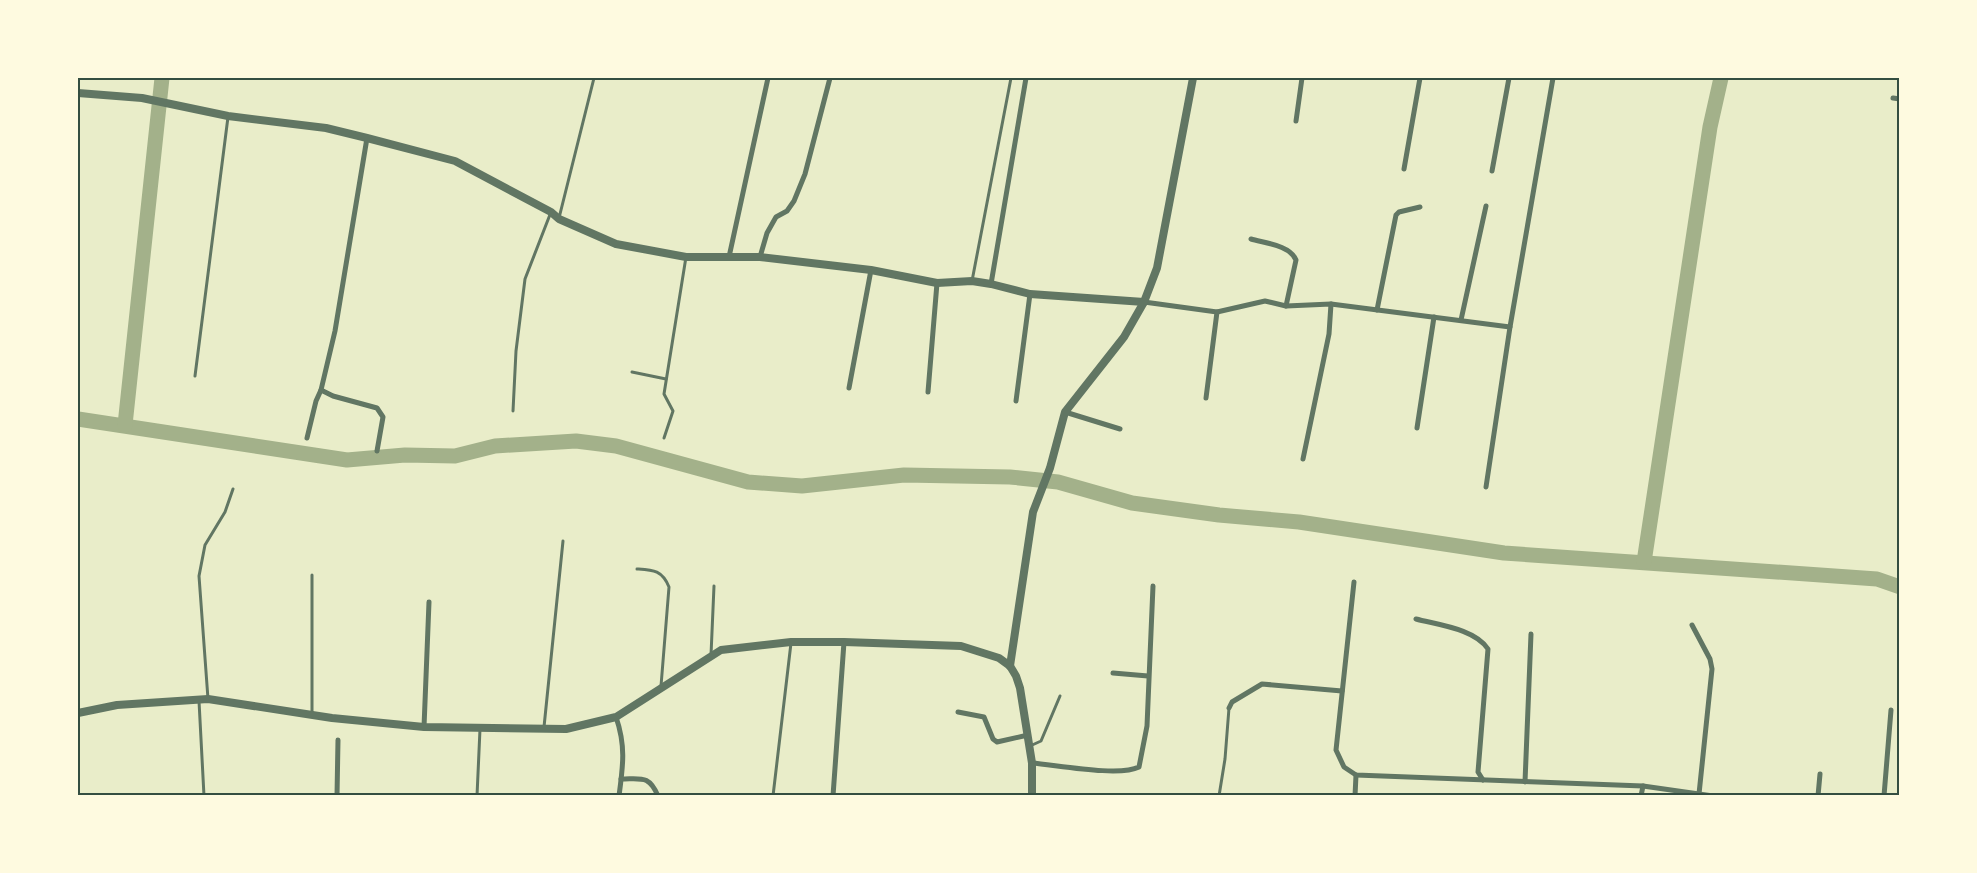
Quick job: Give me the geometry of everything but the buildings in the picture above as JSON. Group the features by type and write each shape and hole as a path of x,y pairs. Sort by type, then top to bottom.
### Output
{"street":[{"path":"729,257 768,78"},
{"path":"760,257 767,233 776,217 794,201 805,174 830,78"},
{"path":"991,284 1026,78"},
{"path":"1010,666 1033,512 1050,468 1065,412 1124,337 1144,302 1158,268 1193,78"},
{"path":"1296,121 1302,78"},
{"path":"1404,169 1420,78"},
{"path":"1492,171 1509,78"},
{"path":"1486,487 1510,326 1553,78"},
{"path":"78,93 142,98 228,116 326,128 455,161 551,212 559,219 616,244 686,256 760,257 872,270 937,283 972,282 991,284 1030,294 1144,302 1217,312 1265,301 1286,306 1331,304 1510,326"},
{"path":"1893,98 1900,99"},
{"path":"307,438 335,331 367,138"},
{"path":"1461,320 1486,206"},
{"path":"1377,310 1396,215 1399,212 1420,207"},
{"path":"1250,239 1287,250 1294,255 1296,260 1286,306"},
{"path":"849,388 872,270"},
{"path":"928,392 937,283"},
{"path":"1016,401 1030,294"},
{"path":"1303,459 1329,334 1331,304"},
{"path":"1206,398 1217,312"},
{"path":"1417,428 1434,317"},
{"path":"321,390 333,396 377,408 383,417 377,451"},
{"path":"1065,412 1120,429"},
{"path":"1354,582 1336,750 1344,767 1356,775 1643,786 1712,796"},
{"path":"1032,763 1116,771 1132,770 1139,767 1147,726 1153,586"},
{"path":"424,728 428,602"},
{"path":"1416,619 1473,635 1484,642 1488,649 1478,772 1483,780"},
{"path":"1692,625 1710,659 1712,668 1699,794"},
{"path":"1525,782 1531,634"},
{"path":"78,713 117,705 208,699 312,716 424,728 566,729 616,717 721,650 791,642 961,646 999,658 1010,666 1020,688 1030,746 1032,796"},
{"path":"833,796 844,642"},
{"path":"1113,673 1148,676"},
{"path":"1229,708 1232,702 1262,684 1342,691"},
{"path":"1884,796 1891,710"},
{"path":"958,712 984,717 993,739 997,742 1028,736"},
{"path":"616,717 622,734 624,758 619,796"},
{"path":"337,796 338,740"},
{"path":"1818,796 1820,774"},
{"path":"1355,796 1356,775"},
{"path":"621,779 648,780 654,785 658,796"},
{"path":"1642,796 1643,786"}],"lane":[{"path":"559,219 594,78"},
{"path":"972,282 1011,78"},
{"path":"195,376 228,116"},
{"path":"514,411 516,351 525,279 551,212"},
{"path":"664,438 673,411 664,394 686,256"},
{"path":"632,372 666,379"},
{"path":"208,699 199,576 205,545 225,512 232,489"},
{"path":"544,728 563,542"},
{"path":"637,569 657,571 662,574 669,587 661,687"},
{"path":"312,575 312,716"},
{"path":"711,656 714,586"},
{"path":"773,796 791,642"},
{"path":"1030,746 1041,741 1060,696"},
{"path":"199,700 204,796"},
{"path":"1219,796 1229,708"},
{"path":"477,796 480,727"}],"waterway":[{"path":"125,425 162,78"},
{"path":"1644,562 1710,127 1721,78"},
{"path":"78,419 347,460 405,455 455,456 495,446 576,441 616,446 748,482 802,486 904,475 1010,477 1058,482 1132,503 1219,515 1299,522 1504,553 1877,579 1900,587"}]}
